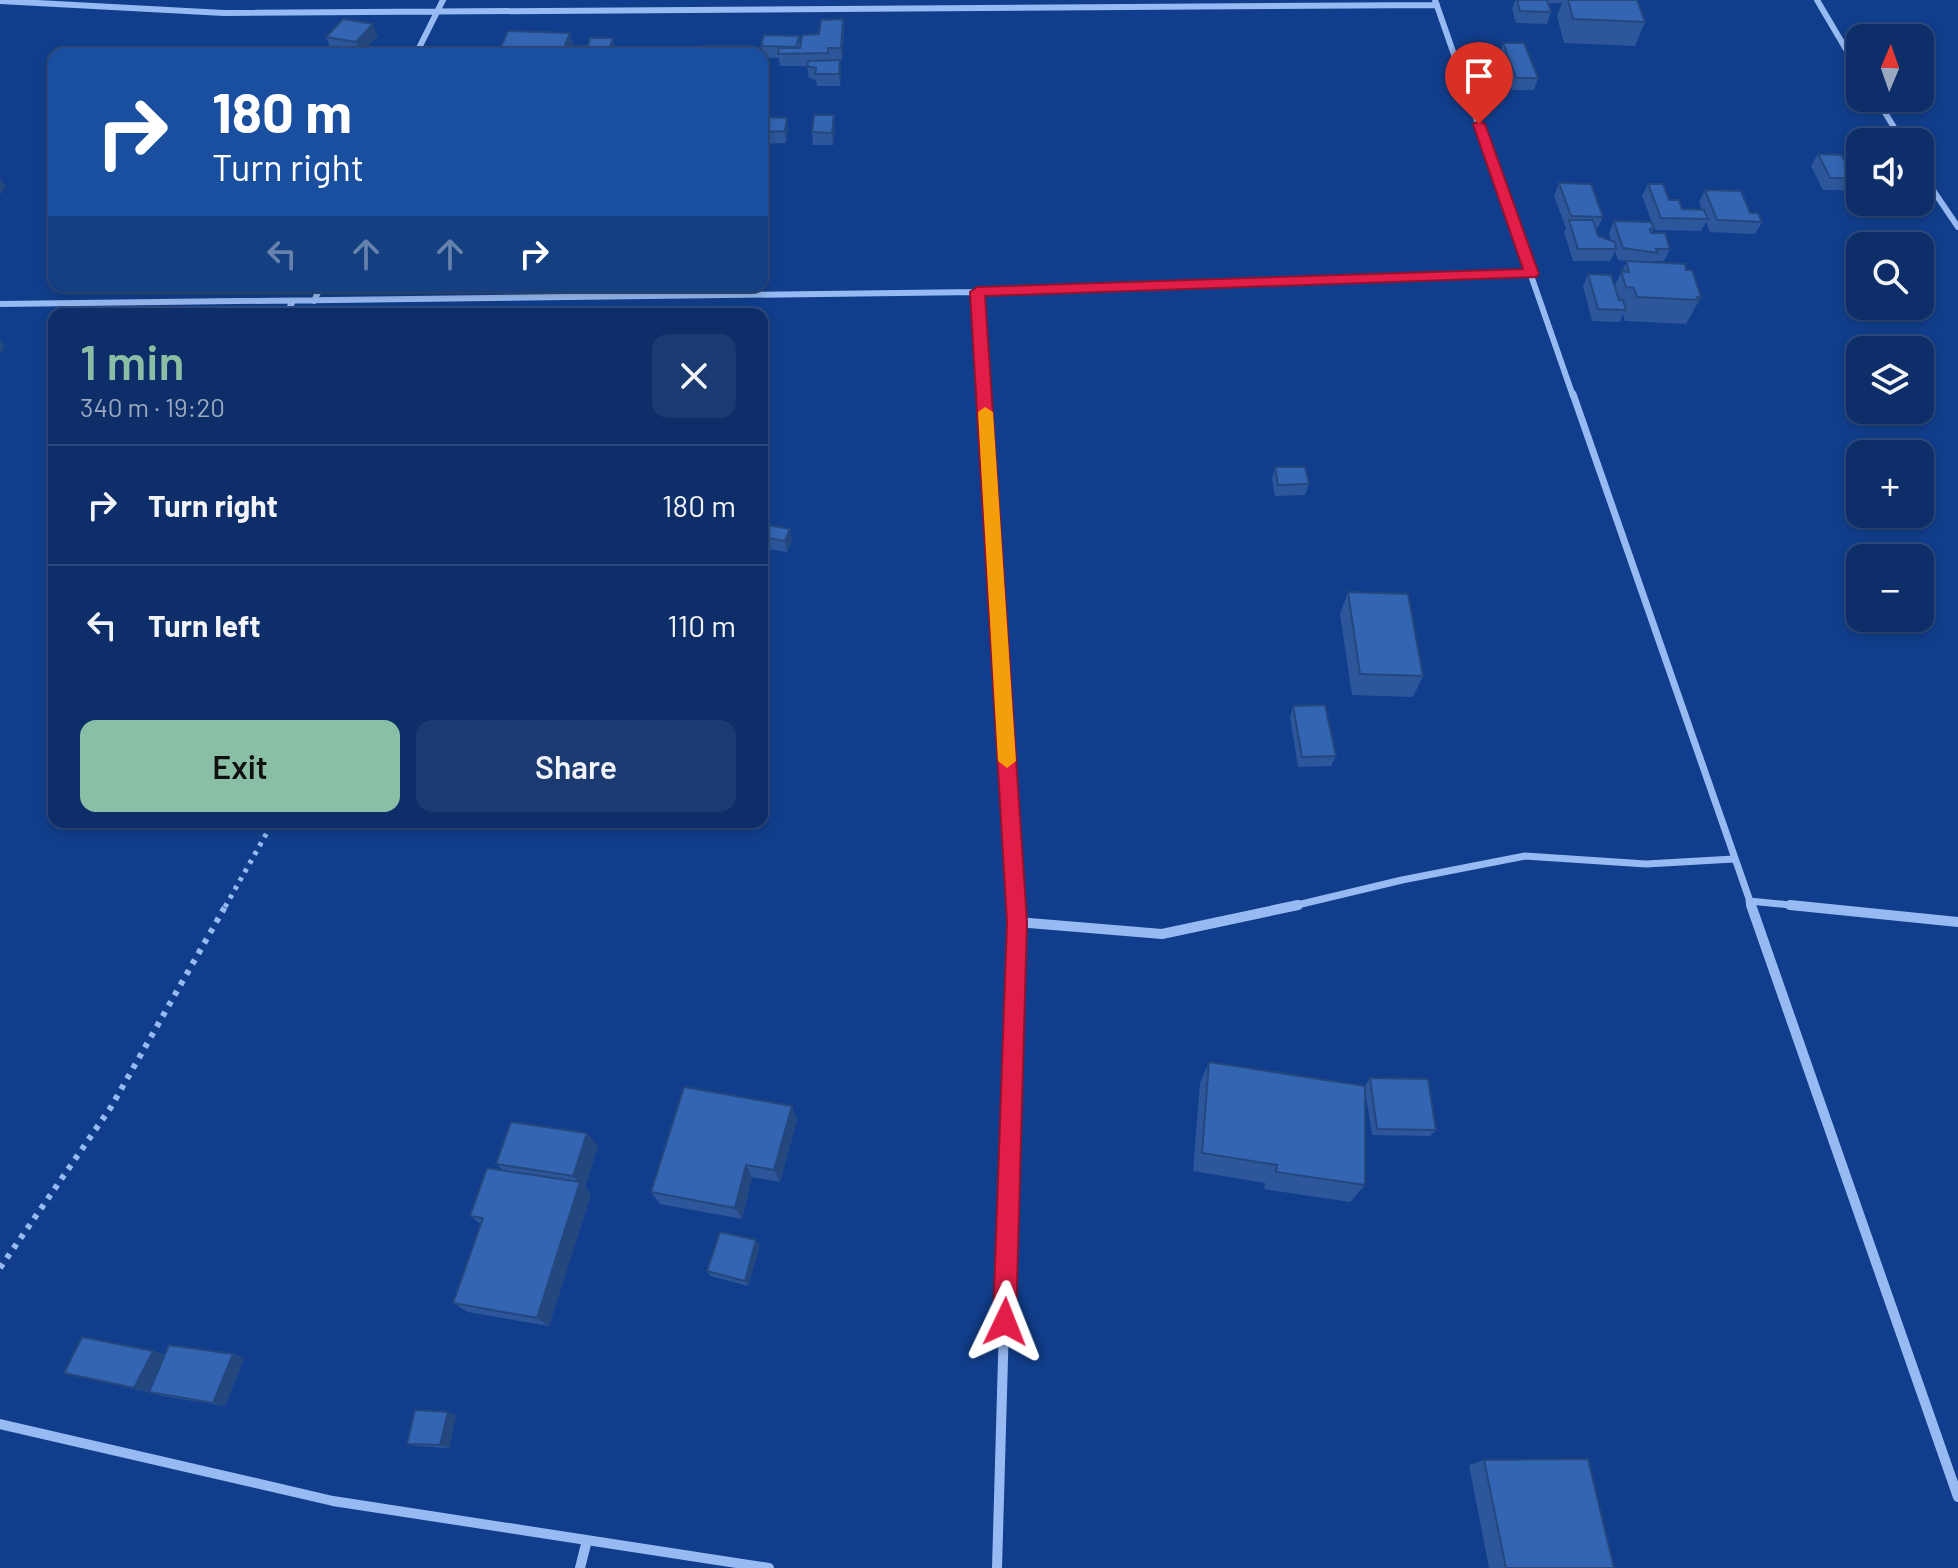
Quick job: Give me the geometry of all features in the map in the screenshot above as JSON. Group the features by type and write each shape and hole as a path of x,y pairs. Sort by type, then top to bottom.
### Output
{"street":[{"path":"419,48 443,0"},
{"path":"1817,0 1846,49"},
{"path":"0,1 224,13 1436,2 1958,1497"},
{"path":"1934,192 1958,227"},
{"path":"0,304 977,292 1532,274"},
{"path":"314,301 318,292"},
{"path":"977,292 1017,922 997,1568"},
{"path":"289,308 293,301"},
{"path":"1017,922 1162,934 1525,856 1646,864 1734,859"},
{"path":"1749,901 1958,922"},
{"path":"0,1424 333,1501 769,1568"},
{"path":"580,1568 587,1540"}],"path":[{"path":"0,1268 111,1107 270,828"}],"building":[{"path":"1517,0 1547,0 1551,12 1520,11"},
{"path":"1568,0 1637,0 1645,22 1573,19"},
{"path":"343,19 373,24 356,42 326,37"},
{"path":"843,19 841,48 828,48 828,53 778,54 779,48 800,48 802,35 819,34 821,20"},
{"path":"508,31 570,33 564,48 500,48"},
{"path":"764,35 799,36 796,47 761,46"},
{"path":"590,38 613,38 610,48 580,48 588,46"},
{"path":"1503,43 1524,43 1538,78 1516,78"},
{"path":"750,46 750,48 681,47"},
{"path":"840,60 839,74 815,74 816,68 807,66 808,61"},
{"path":"814,115 834,115 832,133 812,132"},
{"path":"768,117 787,118 785,131 768,132"},
{"path":"1818,154 1841,155 1846,163 1846,178 1830,178"},
{"path":"1559,183 1591,184 1603,217 1571,216"},
{"path":"1648,184 1663,184 1669,200 1679,200 1682,209 1704,210 1708,219 1661,218"},
{"path":"1705,190 1741,191 1750,213 1758,213 1762,222 1717,220"},
{"path":"1569,220 1593,220 1598,236 1615,242 1616,249 1578,249"},
{"path":"1614,221 1651,222 1654,229 1650,229 1651,233 1665,233 1670,249 1656,249 1658,253 1623,248"},
{"path":"1626,261 1685,264 1686,270 1692,270 1701,297 1697,297 1699,300 1637,297 1634,288 1626,287 1621,271 1629,272"},
{"path":"1588,274 1611,275 1619,300 1623,300 1626,310 1598,309"},
{"path":"1275,467 1305,467 1309,484 1278,485"},
{"path":"768,525 790,529 785,541 768,538"},
{"path":"1348,592 1408,594 1423,676 1360,674"},
{"path":"1325,705 1336,756 1302,757 1293,706"},
{"path":"1209,1062 1365,1086 1365,1185 1276,1172 1277,1165 1202,1153"},
{"path":"1370,1078 1428,1079 1436,1130 1377,1129"},
{"path":"684,1087 792,1106 774,1170 746,1165 735,1208 651,1192"},
{"path":"511,1122 587,1133 573,1176 496,1164"},
{"path":"487,1168 580,1182 537,1318 453,1303 483,1218 470,1216"},
{"path":"720,1232 756,1240 745,1281 707,1271"},
{"path":"82,1337 153,1351 134,1388 64,1373"},
{"path":"169,1345 233,1354 213,1403 149,1392"},
{"path":"415,1410 448,1412 440,1445 407,1444"},
{"path":"1588,1459 1614,1568 1506,1568 1484,1460"}],"slow traffic":[{"path":"985,412 1007,761"}],"route":[{"path":"1005,1322 1017,922 977,292 1532,274 1479,124"}]}
